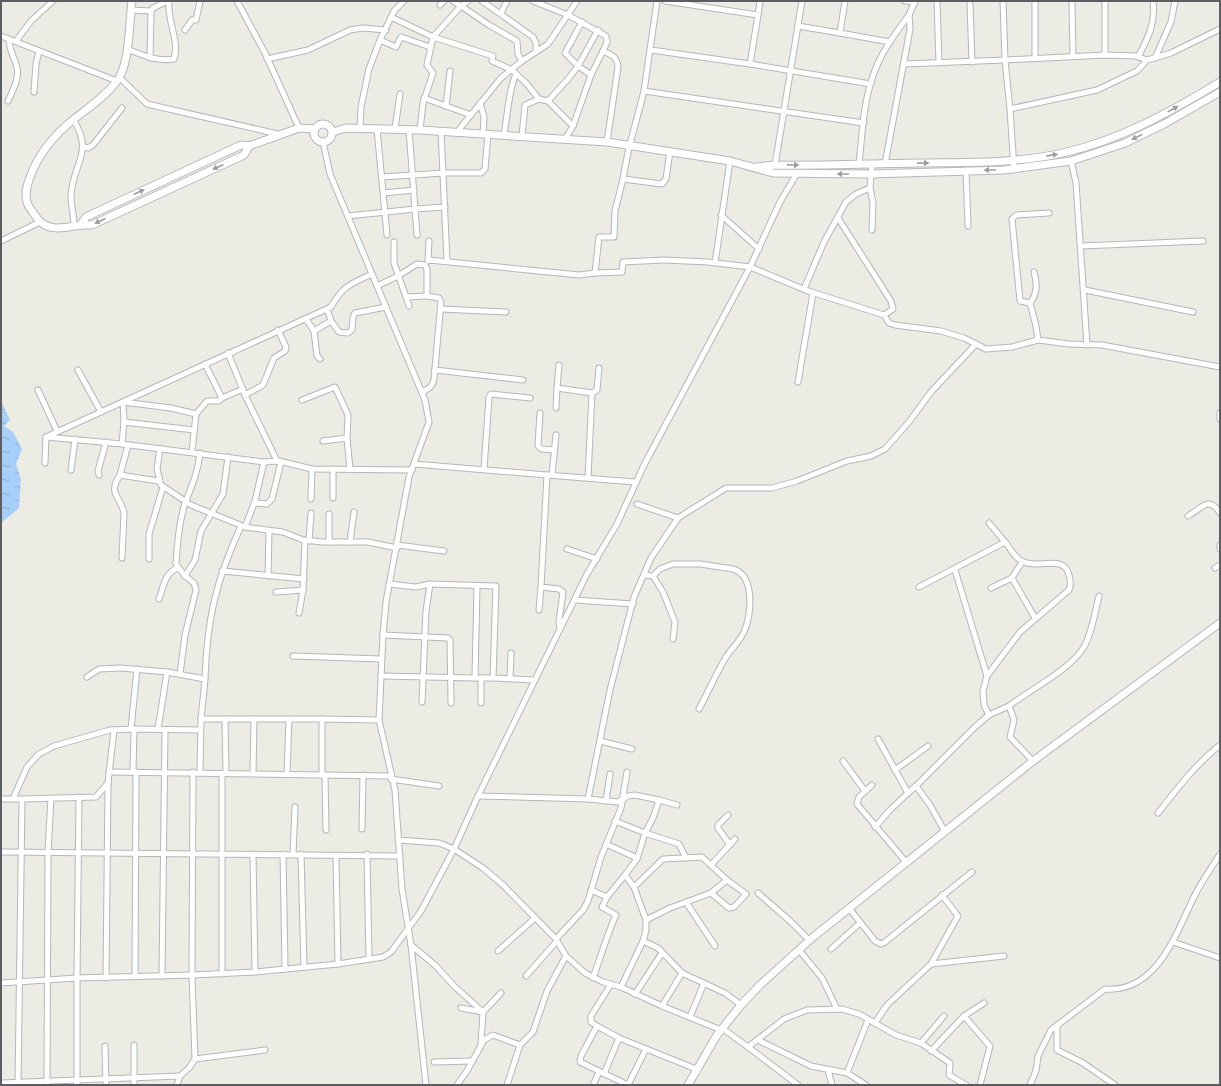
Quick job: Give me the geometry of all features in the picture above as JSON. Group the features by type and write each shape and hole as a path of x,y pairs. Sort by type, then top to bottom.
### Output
{"street":[{"path":"16,41 31,21 53,1"},
{"path":"132,1 126,49 118,79 91,107 73,120 48,146 31,175 26,189 28,206 40,222 52,228 78,224 93,213 241,145 249,146 278,134 299,128 315,129 324,124 330,126 333,132"},
{"path":"126,49 150,58 169,60 174,59 176,45 168,18 169,1 153,8 151,11 150,58"},
{"path":"185,30 192,20 196,20 200,1"},
{"path":"237,1 267,59 299,128"},
{"path":"360,129 361,107 370,69 380,40 391,17 404,1"},
{"path":"453,1 489,26 517,41 518,54 522,61"},
{"path":"420,130 424,98 433,73 427,65 433,37 460,6 468,1"},
{"path":"482,1 533,37 536,43 536,52"},
{"path":"501,13 507,1"},
{"path":"533,1 568,15 598,30 606,36 607,42 591,75 573,126 565,139"},
{"path":"504,135 511,83 514,72 522,61 548,44 577,1"},
{"path":"595,273 599,237 614,237 616,211 630,145 644,91 657,1"},
{"path":"665,1 758,15"},
{"path":"750,64 760,1"},
{"path":"775,165 802,1"},
{"path":"840,33 845,1"},
{"path":"859,164 871,84 890,42 909,15 915,2 905,1"},
{"path":"937,1 939,63"},
{"path":"1003,1 1005,60 1014,169"},
{"path":"1034,1 1035,58"},
{"path":"1072,1 1073,56"},
{"path":"1105,1 1105,55"},
{"path":"1138,57 1151,33 1154,20 1153,1"},
{"path":"1155,58 1167,36 1175,1"},
{"path":"970,4 972,62"},
{"path":"131,10 151,11"},
{"path":"885,164 910,29 909,15"},
{"path":"391,17 433,37 492,56 492,61 514,72 539,99 548,101 573,126"},
{"path":"582,22 565,53 578,66 591,75"},
{"path":"798,26 890,42"},
{"path":"267,59 308,50 350,30 363,28 386,30"},
{"path":"904,64 1105,55 1138,57 1147,60 1171,53 1220,28"},
{"path":"548,101 578,66 598,30"},
{"path":"1,36 16,41 39,52 56,56 118,79 147,104 278,134"},
{"path":"380,40 396,46 401,37 430,47"},
{"path":"8,101 16,81 18,70 9,46 9,39"},
{"path":"651,50 750,64 790,72 871,84"},
{"path":"603,51 612,55 617,60 618,67 607,142"},
{"path":"34,92 36,64 39,52"},
{"path":"1010,110 1097,90 1137,71 1147,60"},
{"path":"446,106 450,71"},
{"path":"457,132 501,78 514,72"},
{"path":"754,168 775,165 1013,161 1067,152 1135,129 1171,111 1220,82"},
{"path":"644,91 864,123"},
{"path":"323,142 329,140 333,132 346,128 395,129 607,142 730,161 773,173 870,174 1014,169 1071,161 1125,143 1164,124 1220,92"},
{"path":"395,129 400,94"},
{"path":"424,98 471,115"},
{"path":"522,136 525,105 539,99"},
{"path":"382,177 484,172 486,134 484,117 480,103"},
{"path":"84,147 88,148 93,145 122,108"},
{"path":"73,120 81,131 84,147 74,179 71,197 78,224"},
{"path":"315,129 316,138 323,142 330,174 422,392 429,422 412,470 389,584 381,659 379,720 394,790 402,889 411,945 426,1085"},
{"path":"377,129 387,235"},
{"path":"409,130 417,235"},
{"path":"441,131 447,261"},
{"path":"623,179 662,184 666,179 670,151"},
{"path":"715,263 730,161"},
{"path":"1071,161 1076,183 1082,246 1087,345"},
{"path":"872,164 870,174 870,188 873,203 872,230"},
{"path":"966,170 968,226"},
{"path":"1,983 77,978 254,972 338,964 383,957 391,952 409,929 454,849 478,796 587,574 617,524 635,482 750,267 769,229 780,202 796,174"},
{"path":"804,289 824,242 846,202 856,194 870,188"},
{"path":"384,193 414,190"},
{"path":"348,216 384,211 445,207"},
{"path":"1030,303 1020,301 1012,219 1016,215 1049,213"},
{"path":"721,215 759,249"},
{"path":"838,218 891,301 893,309 884,315"},
{"path":"1,241 40,222"},
{"path":"1082,246 1203,240"},
{"path":"394,242 394,260 409,306"},
{"path":"425,265 429,260 429,242"},
{"path":"429,260 579,275 622,272 623,262 664,260 750,267 813,293 884,315 889,323 941,331 986,349 1012,347 1038,340 1102,346 1220,367"},
{"path":"377,286 398,276 417,264 425,265"},
{"path":"425,265 427,269 427,296"},
{"path":"1034,272 1037,283 1036,291 1030,303 1038,340"},
{"path":"46,437 331,307 340,292 351,283 372,274"},
{"path":"1084,290 1193,312"},
{"path":"798,382 813,293"},
{"path":"406,297 427,296 440,299 441,309 433,384 428,390 422,392"},
{"path":"327,309 331,321 339,332 348,333 352,330 355,312 386,307"},
{"path":"441,309 506,312"},
{"path":"306,319 314,331 317,356 320,358"},
{"path":"314,331 331,321"},
{"path":"245,395 263,385 274,358 286,350 278,330"},
{"path":"588,799 610,690 633,604 652,558 678,518 726,488 772,488 797,481 847,460 871,456 885,449 909,422 931,392 976,344"},
{"path":"228,353 245,395 279,462 272,499 267,504 255,503"},
{"path":"205,364 222,398"},
{"path":"556,408 559,365"},
{"path":"557,388 592,393 597,390 598,368"},
{"path":"78,370 101,412"},
{"path":"435,370 523,380"},
{"path":"302,400 336,387 348,415 347,438 350,469"},
{"path":"192,452 196,414 207,401 219,401 222,398 243,389"},
{"path":"38,390 57,431"},
{"path":"588,478 592,393"},
{"path":"484,469 489,397 491,394 530,398"},
{"path":"123,402 171,408 196,414"},
{"path":"122,444 124,422 123,402"},
{"path":"540,413 538,446 542,449 554,450"},
{"path":"1220,413 1220,419"},
{"path":"124,422 194,430"},
{"path":"539,610 550,475 556,435"},
{"path":"46,437 160,448 264,462 279,462 312,470 412,470"},
{"path":"45,463 46,437"},
{"path":"323,442 347,438"},
{"path":"71,470 75,439"},
{"path":"99,475 98,471 106,442"},
{"path":"122,558 124,514 123,508 115,497 115,492 116,480 120,475 128,445"},
{"path":"160,448 157,469 158,481 163,487 186,502 243,527 283,532 307,540 329,542 368,542 444,551"},
{"path":"180,674 185,635 196,587 176,564 177,549 186,502 196,477 200,453"},
{"path":"186,576 195,560 201,531 223,494 228,457"},
{"path":"200,772 200,719 205,679 208,628 214,597 222,571 255,503 264,462"},
{"path":"414,464 635,482"},
{"path":"334,469 334,498"},
{"path":"311,499 312,470"},
{"path":"120,475 158,481"},
{"path":"149,559 149,534 163,487"},
{"path":"1188,516 1211,503 1220,513"},
{"path":"637,504 678,518"},
{"path":"350,542 354,512"},
{"path":"300,613 311,513"},
{"path":"329,514 329,542"},
{"path":"989,523 1017,558 1022,562 1029,564 1061,564 1067,569 1070,577 1070,586 1066,594 1035,618 1020,632 987,676 982,691 984,705 989,715"},
{"path":"268,576 269,530"},
{"path":"919,587 955,570 1005,542"},
{"path":"567,549 597,559"},
{"path":"991,588 1012,578 1022,562"},
{"path":"644,575 653,576 666,566 686,563 733,569 740,571 745,577 750,604 744,632 728,655 699,709"},
{"path":"1215,568 1220,565"},
{"path":"158,600 167,577 173,570 178,568"},
{"path":"955,570 987,676"},
{"path":"222,571 304,579"},
{"path":"653,576 663,592 675,622 673,639"},
{"path":"1012,578 1035,618"},
{"path":"389,584 416,587 430,584 496,586 493,678"},
{"path":"422,702 426,611 430,584"},
{"path":"475,678 477,586"},
{"path":"541,588 559,589 562,592 559,621 560,630"},
{"path":"276,592 303,590"},
{"path":"875,827 889,811 976,726 989,715 1009,706 1068,663 1083,648 1099,596"},
{"path":"575,600 633,604"},
{"path":"688,1085 696,1069 722,1029 741,1005 760,985 809,940 1033,761 1220,623"},
{"path":"383,634 448,638 450,640 452,703"},
{"path":"510,678 511,653"},
{"path":"293,656 381,659"},
{"path":"87,677 99,669 137,669 167,672 205,679"},
{"path":"135,977 136,853 132,730 137,669"},
{"path":"158,729 167,672"},
{"path":"381,676 510,678 535,680"},
{"path":"481,678 481,703"},
{"path":"1009,706 1014,720 1010,737 1033,761"},
{"path":"200,719 379,720"},
{"path":"222,974 222,854 225,719"},
{"path":"253,773 254,719"},
{"path":"287,774 289,720"},
{"path":"322,720 326,830"},
{"path":"106,978 108,783 114,730"},
{"path":"13,799 27,767 39,754 54,746 114,730 200,730"},
{"path":"162,976 165,772 164,730"},
{"path":"878,739 908,793"},
{"path":"600,741 632,749"},
{"path":"1158,813 1191,772 1220,744"},
{"path":"896,770 928,746"},
{"path":"843,761 865,791"},
{"path":"109,772 363,775 391,777 439,786"},
{"path":"177,1085 180,1076 189,1068 195,1059 192,975 193,772"},
{"path":"526,976 583,910 622,800 627,772"},
{"path":"606,801 610,774"},
{"path":"362,829 363,775"},
{"path":"1,799 96,797 108,783"},
{"path":"872,785 859,797 857,804 906,862"},
{"path":"916,786 930,805 945,832"},
{"path":"478,796 588,799 606,801 622,800 628,796 634,795 678,805"},
{"path":"77,1082 79,797"},
{"path":"47,1083 48,852 51,798"},
{"path":"18,1083 20,852 22,799"},
{"path":"593,978 604,948 605,940 616,915 602,907 607,897 637,858 645,833 660,800"},
{"path":"293,854 295,807"},
{"path":"728,815 718,824 718,828 730,845"},
{"path":"615,821 679,844 686,858"},
{"path":"711,865 735,839"},
{"path":"398,840 439,843 454,849 483,868 535,918 556,940 566,956 585,973 593,978 620,987 662,1006 722,1029 798,1085"},
{"path":"606,844 637,858"},
{"path":"1,852 78,851 222,854 367,854 400,856"},
{"path":"252,854 254,972"},
{"path":"283,854 285,969"},
{"path":"302,854 304,967"},
{"path":"367,854 369,959"},
{"path":"1030,1085 1042,1046 1051,1030 1105,989 1119,990 1132,985 1147,974 1163,959 1173,942 1193,898 1220,854"},
{"path":"336,855 338,964"},
{"path":"634,887 663,859 700,856 727,880 746,894 734,907 729,908 711,894"},
{"path":"848,908 875,941 881,944 972,872"},
{"path":"620,987 643,941 646,930 646,920 634,887 624,875"},
{"path":"646,920 670,908 711,894 727,880"},
{"path":"591,890 607,897"},
{"path":"758,893 809,940"},
{"path":"875,1023 887,1005 931,964 958,916 942,895"},
{"path":"686,902 715,946"},
{"path":"498,951 535,918"},
{"path":"831,949 860,923"},
{"path":"643,941 658,948 682,973 733,997 741,1005"},
{"path":"1173,942 1220,958"},
{"path":"411,945 436,966 454,986 483,1012"},
{"path":"799,950 822,978 837,1009"},
{"path":"635,994 662,953"},
{"path":"507,1085 520,1045 532,1032 547,991 566,956"},
{"path":"931,964 1004,956"},
{"path":"662,1006 682,973"},
{"path":"690,1017 704,983"},
{"path":"611,984 591,1016 591,1022 619,1038 696,1069"},
{"path":"481,1044 483,1012 501,993"},
{"path":"931,1051 964,1016 984,1003"},
{"path":"461,1008 483,1012"},
{"path":"748,1047 784,1019 807,1010 837,1009 859,1014 896,1035 921,1044 950,1063 949,1075 966,1085"},
{"path":"921,1044 944,1016"},
{"path":"964,1016 990,1046 980,1085"},
{"path":"846,1073 868,1020"},
{"path":"1058,1024 1057,1050 1083,1063 1115,1085"},
{"path":"597,1026 579,1060 582,1064 628,1085 646,1049"},
{"path":"457,1085 486,1038 493,1036 520,1045"},
{"path":"592,1085 602,1073 619,1038"},
{"path":"758,1040 811,1066 846,1073 866,1085"},
{"path":"134,1045 134,1085"},
{"path":"105,1046 106,1085"},
{"path":"195,1059 265,1050"},
{"path":"434,1062 472,1061"},
{"path":"828,1070 832,1085"},
{"path":"1,1083 77,1082 106,1078 180,1076"}],"water":[{"path":"1,401 10,420 4,426 13,432 22,449 16,464 21,479 19,508 1,523"}]}
